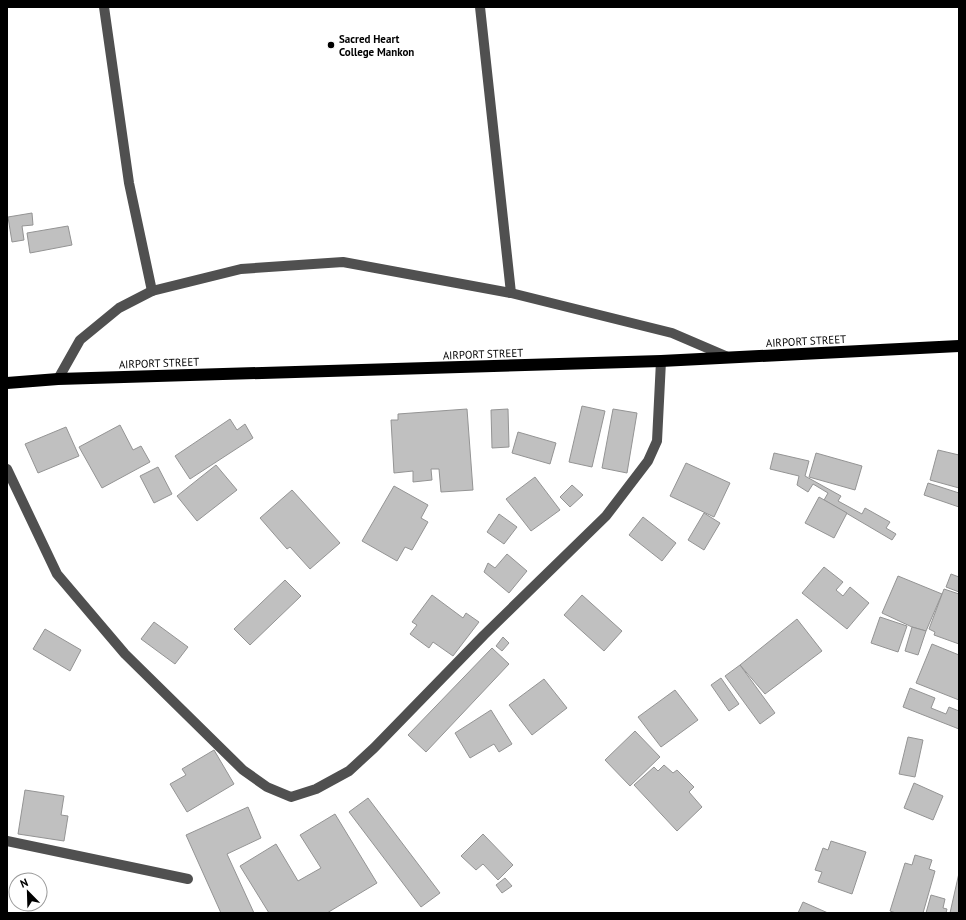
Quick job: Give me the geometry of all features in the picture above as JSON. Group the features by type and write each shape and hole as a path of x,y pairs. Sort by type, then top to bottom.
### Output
{"highway":[{"name":"AIRPORT STREET","path":"7,383 58,379 661,362 959,346"}],"street":[{"path":"104,7 129,183 152,291"},
{"path":"480,7 510,293"},
{"path":"58,379 80,340 119,308 152,291 241,268 343,262 510,293 672,334 730,358"},
{"path":"7,469 57,574 125,654 243,770 267,787 291,797 316,789 349,771 374,748 484,635 606,516 648,462 657,441 661,362"},
{"path":"7,841 188,879"}],"building":[{"path":"32,213 33,225 22,226 24,240 12,242 8,217"},
{"path":"68,226 72,245 30,253 27,233"},
{"path":"582,406 605,411 592,467 569,462"},
{"path":"467,409 473,490 441,492 439,469 431,469 432,480 413,482 413,471 394,473 391,420 398,420 398,414"},
{"path":"508,409 509,447 492,448 491,410"},
{"path":"613,409 637,413 627,473 602,468"},
{"path":"230,419 237,430 245,424 253,438 190,479 175,456"},
{"path":"120,425 133,450 141,446 150,462 102,488 79,447"},
{"path":"66,427 79,456 38,473 25,444"},
{"path":"518,432 556,443 550,464 512,453"},
{"path":"938,450 959,455 959,488 930,480"},
{"path":"774,453 809,461 805,476 841,496 838,501 862,514 865,508 890,522 886,528 896,534 892,540 824,500 828,493 813,484 808,492 797,485 799,476 770,469"},
{"path":"816,453 862,466 855,490 809,477"},
{"path":"686,463 730,483 714,517 670,496"},
{"path":"216,465 237,490 197,521 177,496"},
{"path":"158,467 172,494 154,503 140,476"},
{"path":"535,477 560,510 531,531 506,499"},
{"path":"928,483 959,493 959,507 924,495"},
{"path":"572,485 583,495 570,507 560,497"},
{"path":"394,486 428,505 421,518 428,522 412,550 405,547 397,561 362,541"},
{"path":"292,490 340,543 310,569 290,547 287,549 260,518"},
{"path":"819,497 847,513 834,538 805,523"},
{"path":"704,513 720,523 704,550 688,540"},
{"path":"499,514 517,527 504,544 487,532"},
{"path":"643,517 676,543 662,561 629,535"},
{"path":"507,554 527,571 509,593 484,572 488,563 495,568"},
{"path":"824,567 843,582 836,590 843,596 850,587 869,603 847,629 802,593"},
{"path":"951,574 959,577 959,592 946,587"},
{"path":"898,576 942,594 926,631 912,627 882,613"},
{"path":"285,580 301,596 250,645 234,629"},
{"path":"944,589 959,594 959,644 934,635 935,632 929,629"},
{"path":"432,595 463,618 466,613 479,622 453,656 433,642 429,648 410,634 417,625 412,622"},
{"path":"582,595 622,631 604,651 564,615"},
{"path":"880,617 907,626 898,652 871,643"},
{"path":"797,619 822,651 765,694 740,665"},
{"path":"154,622 188,647 175,664 141,639"},
{"path":"912,627 926,631 918,655 905,651"},
{"path":"45,629 81,650 70,671 33,649"},
{"path":"503,637 509,643 502,651 496,646"},
{"path":"932,644 959,655 959,700 916,683"},
{"path":"492,648 509,664 426,752 408,735"},
{"path":"740,665 775,713 760,724 725,676"},
{"path":"721,678 739,704 729,711 711,685"},
{"path":"544,679 567,708 532,735 509,705"},
{"path":"910,688 935,698 931,708 946,714 949,707 959,711 959,729 903,707"},
{"path":"675,690 698,720 661,747 638,717"},
{"path":"491,710 512,744 499,752 494,744 470,758 455,733"},
{"path":"635,731 660,757 630,786 605,760"},
{"path":"908,737 923,740 915,777 899,774"},
{"path":"214,750 234,784 187,812 170,784 186,775 182,769"},
{"path":"664,765 673,773 677,770 694,787 689,792 702,807 677,831 634,785 654,767 658,771"},
{"path":"914,783 943,796 933,820 904,808"},
{"path":"25,790 64,796 61,815 68,816 64,841 18,834"},
{"path":"368,798 440,893 421,907 349,812"},
{"path":"248,807 261,838 227,854 254,913 221,913 186,835"},
{"path":"335,814 377,883 327,913 269,913 240,866 276,844 298,881 321,868 300,835"},
{"path":"483,834 513,865 498,880 483,864 476,870 461,856"},
{"path":"831,841 866,852 852,894 818,882 822,872 815,870 823,848 828,850"},
{"path":"915,855 932,860 929,869 935,871 923,913 896,913 890,911 905,863 912,865"},
{"path":"959,873 959,913 950,913"},
{"path":"505,878 512,886 502,893 496,885"},
{"path":"931,895 945,899 943,908 947,909 946,913 926,913"},
{"path":"803,902 828,913 798,913"}],"place":[{"name":"Sacred Heart College Mankon","path":"331,45"}]}
